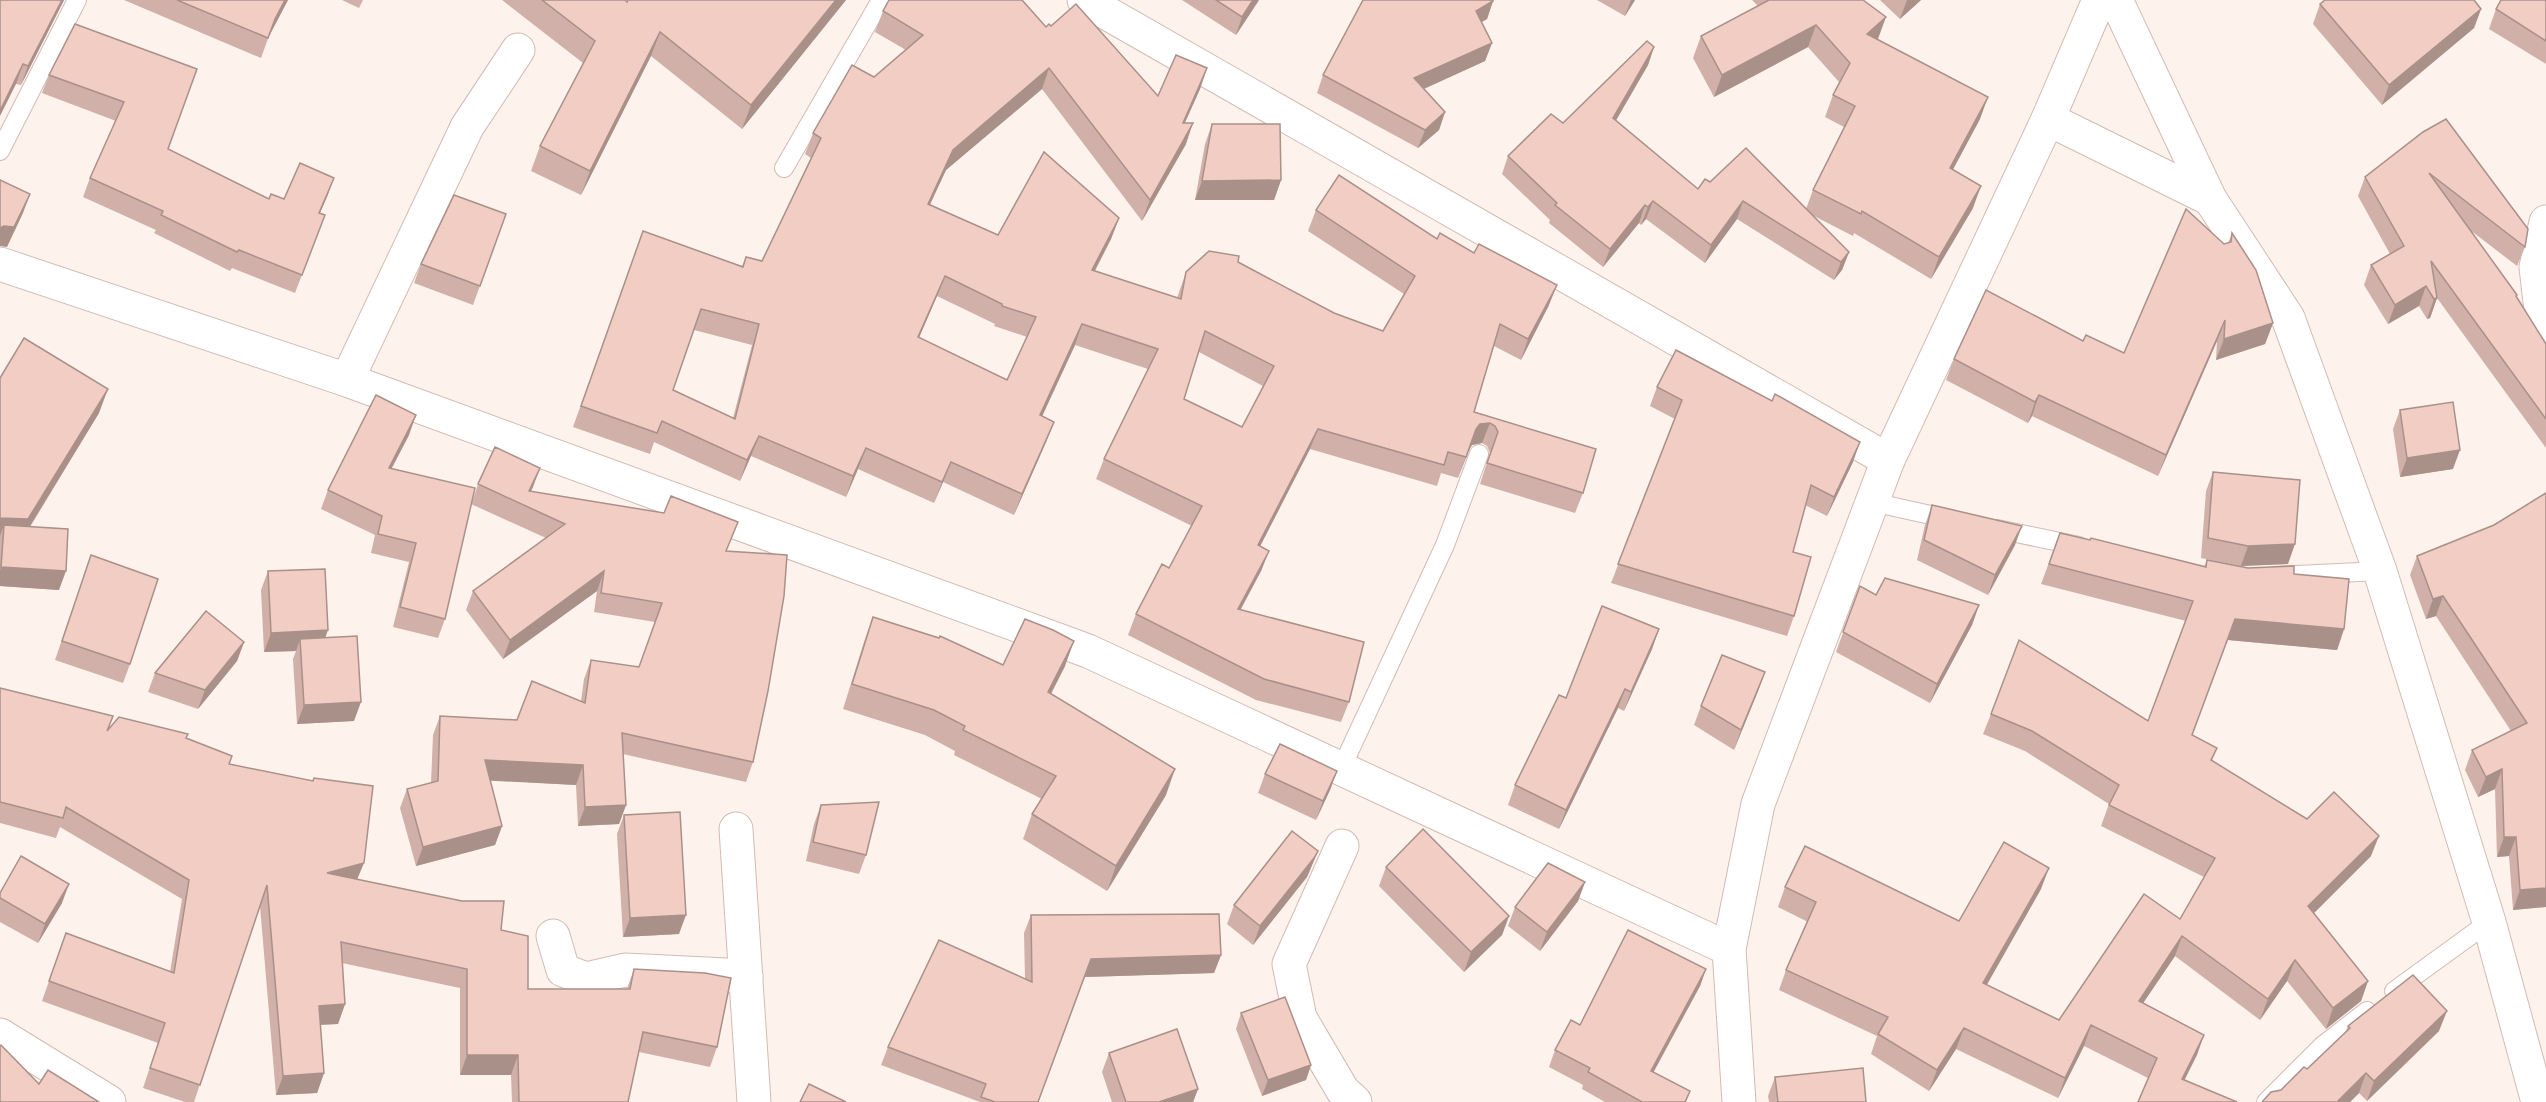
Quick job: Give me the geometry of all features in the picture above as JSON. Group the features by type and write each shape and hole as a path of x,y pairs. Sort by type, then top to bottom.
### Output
{"street":[{"path":"1084,0 1888,460"},
{"path":"1739,1102 1729,949 1758,804 1888,460 2048,119 2099,0"},
{"path":"2116,0 2210,199 2288,318 2379,571 2489,922 2538,1102"},
{"path":"347,380 467,127 518,50"},
{"path":"2048,119 2210,199"},
{"path":"2546,222 2536,267 2543,328 2546,333"},
{"path":"0,264 347,380 1088,651 1729,949"},
{"path":"736,829 754,1102"},
{"path":"1342,846 1289,964 1300,1018 1343,1091 1355,1102"},
{"path":"553,936 563,970 586,979 625,970 746,976"},
{"path":"0,1035 109,1102"}],"lane":[{"path":"0,151 77,0"},
{"path":"784,168 881,0"},
{"path":"1341,769 1445,545 1479,454"},
{"path":"1872,502 2100,550"},
{"path":"2263,576 2379,571"},
{"path":"2266,1102 2322,1046 2399,986 2489,922"}],"building":[{"path":"0,0 62,0 28,66 23,64 0,111"},
{"path":"177,0 285,0 268,38"},
{"path":"542,0 625,0 627,2 628,0 836,0 751,105 660,32 590,171 540,146 595,41"},
{"path":"889,0 1022,0 1046,27 1049,24 1051,26 1076,4 1158,96 1176,55 1207,68 1183,123 1193,123 1150,200 1049,68 953,150 928,204 998,235 1044,152 1119,218 1092,270 1181,299 1186,272 1209,251 1239,256 1238,262 1334,313 1383,331 1415,276 1316,210 1339,175 1437,239 1440,233 1474,253 1479,244 1557,285 1528,339 1500,324 1474,412 1596,449 1583,493 1487,463 1498,432 1490,423 1480,424 1476,429 1466,457 1448,452 1444,465 1318,429 1258,545 1269,551 1238,609 1364,642 1349,702 1264,679 1136,614 1162,564 1169,568 1202,506 1104,459 1158,349 1082,324 1040,415 1054,422 1022,494 951,462 942,482 866,448 853,476 759,436 747,460 662,421 657,433 581,406 643,231 743,267 746,257 762,261 821,138 813,133 852,65 874,77 923,35 883,11","holes":["945,276 1002,306 1036,317 1007,380 918,337","701,309 759,324 735,419 673,390","1205,331 1274,366 1242,427 1184,399"]},
{"path":"1216,0 1253,0 1242,17"},
{"path":"1363,0 1493,0 1476,11 1492,43 1414,78 1445,112 1425,130 1323,75"},
{"path":"1769,0 1863,0 1886,17 1867,34 1988,97 1950,168 1981,186 1939,257 1862,211 1861,214 1813,190 1855,106 1833,95 1850,63 1816,25 1722,75 1701,36"},
{"path":"2325,0 2474,0 2481,9 2389,85 2320,4"},
{"path":"2501,0 2546,0 2546,41 2496,9"},
{"path":"75,24 197,69 168,149 269,199 271,194 284,199 300,163 334,178 319,213 325,215 302,275 239,250 237,252 161,215 163,211 90,178 124,102 49,75"},
{"path":"1647,41 1654,47 1613,118 1698,189 1705,179 1710,182 1746,148 1849,252 1841,262 1743,201 1711,245 1653,201 1648,207 1645,205 1610,249 1555,205 1557,203 1508,156 1551,114 1563,123"},
{"path":"2446,119 2528,229 2525,247 2429,173 2517,295 2546,344 2546,419 2431,261 2437,298 2434,299 2426,286 2395,305 2371,265 2404,246 2365,177 2423,132"},
{"path":"1212,124 1280,124 1281,180 1202,181"},
{"path":"0,180 30,194 14,227 0,228"},
{"path":"454,195 506,214 480,286 421,264"},
{"path":"2186,209 2224,244 2231,242 2232,233 2256,270 2273,323 2224,339 2225,320 2166,455 2039,395 2035,402 1954,359 1986,290 2083,341 2086,335 2124,353"},
{"path":"24,338 108,389 28,519 0,518 0,378"},
{"path":"1676,350 1772,401 1775,394 1860,442 1834,497 1811,485 1793,552 1811,557 1794,616 1618,564 1682,400 1657,387"},
{"path":"376,395 416,415 389,468 475,488 445,619 400,607 416,543 378,534 382,516 328,490"},
{"path":"2453,402 2460,450 2407,458 2400,410"},
{"path":"495,447 540,468 529,491 664,513 671,496 738,522 726,551 787,555 784,596 753,762 622,733 626,805 585,807 583,765 485,760 502,826 423,847 407,789 438,781 440,716 517,720 532,681 585,703 591,660 639,667 662,603 601,593 604,571 510,640 473,591 565,524 478,484"},
{"path":"2213,472 2300,480 2295,544 2248,546 2208,538"},
{"path":"2546,493 2546,888 2520,890 2516,837 2504,837 2502,769 2486,777 2472,750 2527,723 2443,596 2433,599 2417,556 2494,525"},
{"path":"1932,505 2022,526 1995,575 1924,540"},
{"path":"4,525 68,529 66,571 1,567"},
{"path":"2060,533 2090,540 2091,538 2206,567 2207,560 2248,568 2294,566 2294,574 2349,579 2344,629 2235,619 2192,735 2217,748 2211,760 2307,819 2334,792 2379,836 2308,906 2368,981 2333,1008 2295,960 2268,999 2182,936 2139,1001 2204,1035 2182,1079 2237,1102 2138,1102 2157,1058 2091,1025 2065,1078 1964,1028 1937,1070 1878,1034 1888,1017 1786,970 1816,902 1785,887 1805,846 1959,921 2004,842 2049,868 1983,983 2059,1020 2144,894 2180,919 2215,858 2109,805 2119,785 2032,731 1991,714 2019,640 2148,721 2193,601 2049,564"},
{"path":"91,555 158,579 130,664 62,641"},
{"path":"325,569 328,630 271,633 268,571"},
{"path":"1885,578 1979,605 1937,684 1843,632 1860,586 1876,595"},
{"path":"1602,606 1659,629 1631,692 1625,689 1566,810 1515,785 1559,695 1566,698"},
{"path":"206,611 244,642 205,690 155,673"},
{"path":"873,617 939,638 940,636 1003,665 1025,619 1074,641 1048,692 1175,769 1116,866 1032,814 1056,776 963,730 965,726 934,710 852,684"},
{"path":"357,636 361,702 304,705 300,639"},
{"path":"1722,655 1765,672 1741,730 1701,706"},
{"path":"0,688 113,716 107,731 119,717 188,734 186,738 232,756 229,764 313,781 314,778 373,786 364,863 327,873 462,901 504,901 501,930 528,936 528,989 630,989 634,969 705,973 731,978 717,1047 643,1032 628,1102 519,1102 518,1055 467,1055 467,969 341,942 345,1004 319,1006 324,1073 283,1076 267,885 200,1085 150,1068 165,1023 49,981 66,933 174,973 189,880 66,807 63,818 0,802"},
{"path":"1280,744 1337,771 1323,801 1265,774"},
{"path":"879,802 866,855 813,842 821,805"},
{"path":"680,812 686,915 630,918 624,815"},
{"path":"1423,829 1509,916 1471,952 1386,867"},
{"path":"1292,831 1318,851 1260,926 1234,905"},
{"path":"21,856 69,884 45,924 0,898 0,893"},
{"path":"1548,863 1585,882 1547,932 1515,907"},
{"path":"1219,914 1221,955 1091,959 1038,1102 995,1102 981,1097 986,1084 888,1047 939,940 1032,982 1031,915"},
{"path":"1628,930 1706,969 1651,1071 1690,1091 1685,1102 1642,1102 1588,1072 1590,1068 1555,1050 1571,1020 1580,1025"},
{"path":"2413,975 2447,1011 2374,1081 2366,1073 2337,1102 2262,1102 2271,1092 2281,1090 2304,1067 2307,1069 2350,1028 2348,1026"},
{"path":"1285,997 1311,1065 1268,1080 1241,1013"},
{"path":"1177,1029 1198,1089 1159,1102 1126,1102 1109,1053"},
{"path":"1,1045 39,1084 48,1070 99,1102 0,1102"},
{"path":"1863,1068 1866,1102 1778,1102 1775,1077"},
{"path":"809,1084 846,1102 800,1102"}]}
